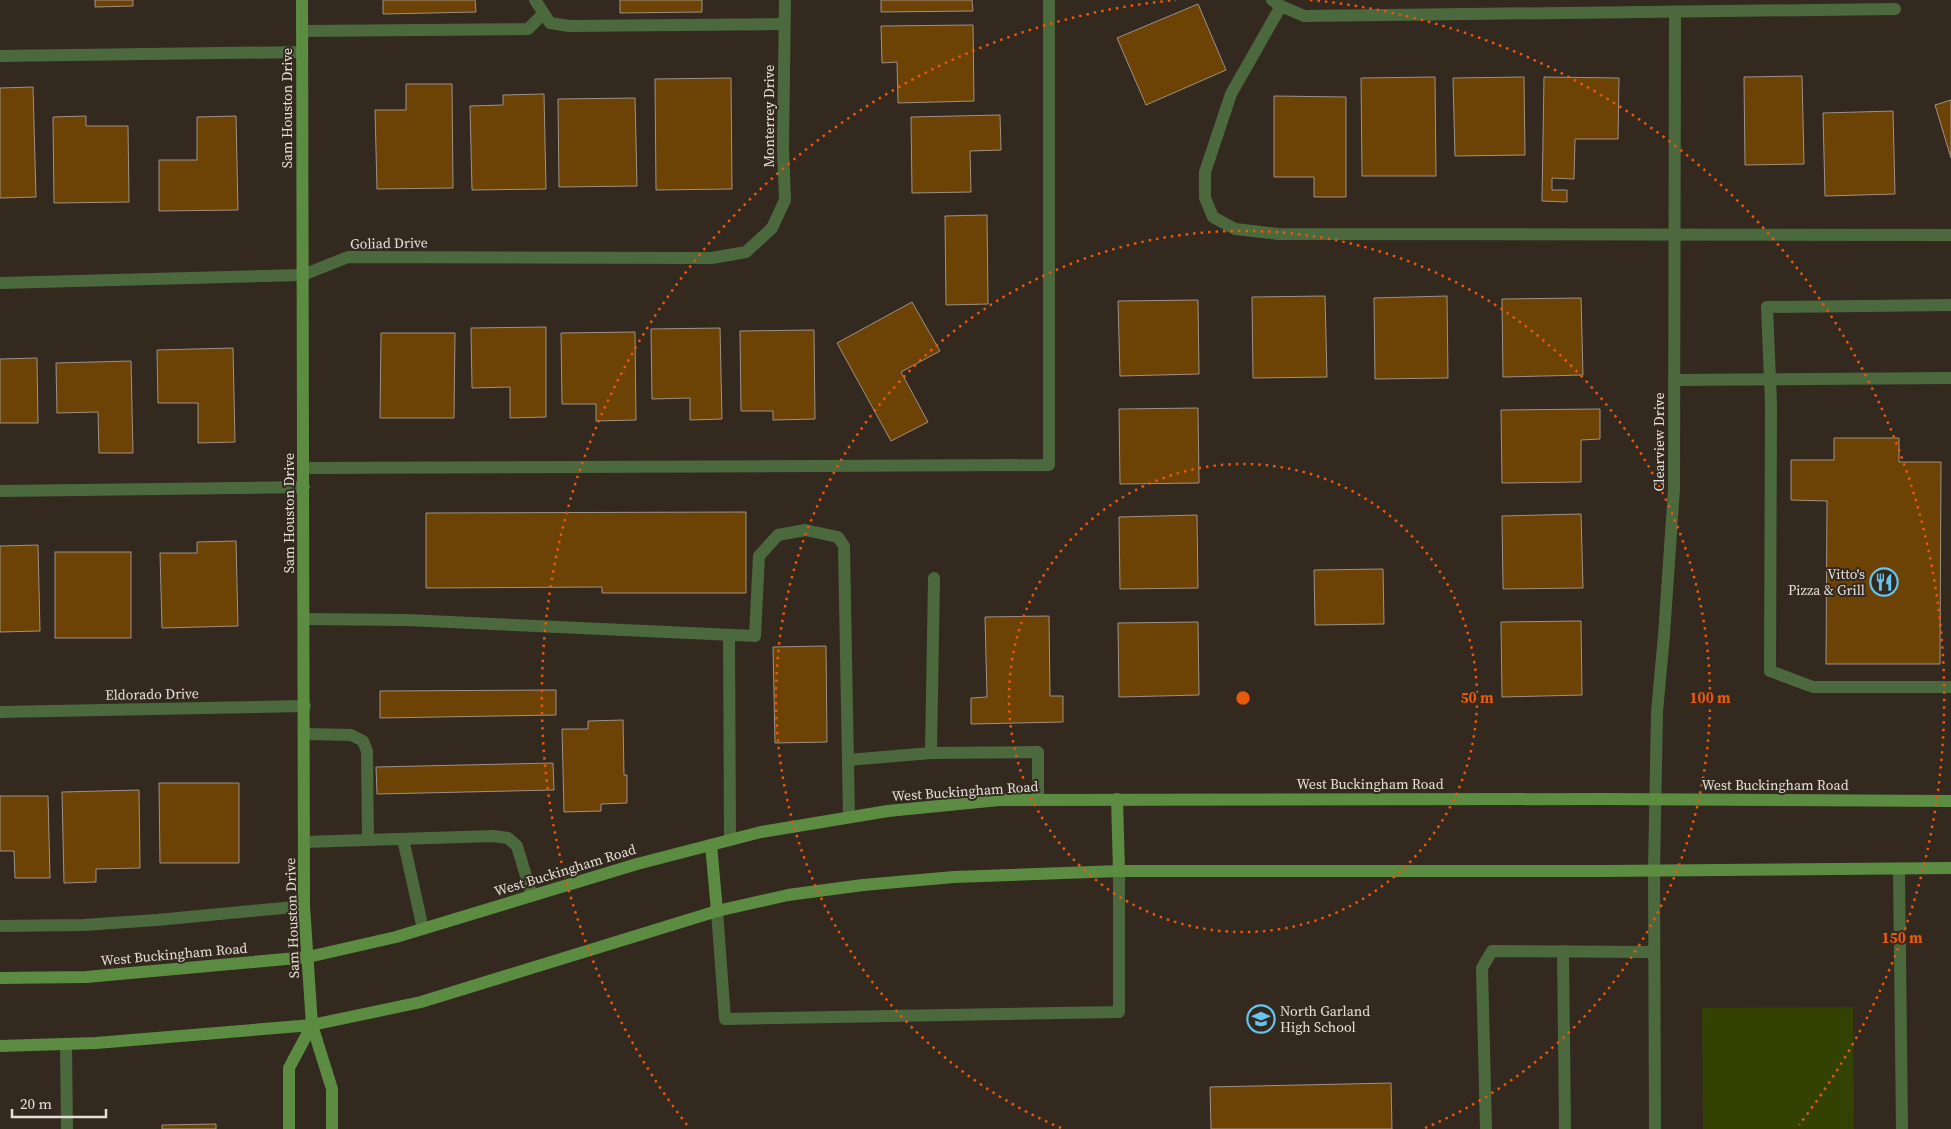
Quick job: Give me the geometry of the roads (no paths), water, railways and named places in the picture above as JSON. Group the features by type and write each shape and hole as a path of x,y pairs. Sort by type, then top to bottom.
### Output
{"main road":[{"name":"Sam Houston Drive","path":"302,0 304,906 312,1025 332,1089 332,1129"},
{"path":"1117,799 1119,871"},
{"name":"West Buckingham Road","path":"0,978 86,977 308,958 396,937 637,864 761,832 888,811 999,800 1655,799 1951,802"},
{"path":"711,845 717,912"},
{"path":"0,1046 66,1045 312,1025 421,1002 717,912 788,895 863,885 954,877 1119,871 1951,868"},
{"path":"289,1129 288,1068 312,1025"}],"street":[{"path":"535,0 550,23 569,26 784,24"},
{"name":"Monterrey Drive","path":"772,228 785,200 783,149 785,0"},
{"path":"304,468 1049,465 1049,0"},
{"path":"1895,9 1304,16 1276,3 1231,94 1205,172 1205,198 1213,216 1235,229 1278,234 1951,235"},
{"name":"Clearview Drive","path":"1655,1129 1653,952 1657,712 1674,489 1675,13"},
{"path":"302,31 528,30 543,14"},
{"path":"0,56 302,52"},
{"name":"Goliad Drive","path":"0,283 303,276 348,257 712,258 746,252 772,228"},
{"path":"1951,305 1767,307 1772,404 1770,671 1813,687 1951,687"},
{"path":"1674,380 1951,378"},
{"path":"0,491 304,487"},
{"path":"304,619 407,620 755,636 759,556 778,535 804,530 838,537 844,546 849,817"},
{"path":"931,753 934,578"},
{"path":"729,635 730,840"},
{"name":"Eldorado Drive","path":"0,712 304,706"},
{"path":"304,734 351,735 363,741 367,751 368,840"},
{"path":"848,760 931,753 1038,752 1038,800"},
{"path":"304,842 493,836 508,838 517,846 532,896"},
{"path":"402,839 423,928"},
{"path":"1899,869 1902,1129"},
{"path":"717,912 725,1019 1119,1012 1119,871"},
{"path":"0,926 83,925 304,906"},
{"path":"1486,1129 1482,968 1492,951 1653,952"},
{"path":"1563,951 1565,1129"},
{"path":"66,1045 67,1129"}],"place":[{"name":"Vitto's Pizza & Grill","path":"1884,582"},
{"name":"North Garland High School","path":"1261,1019"}]}
